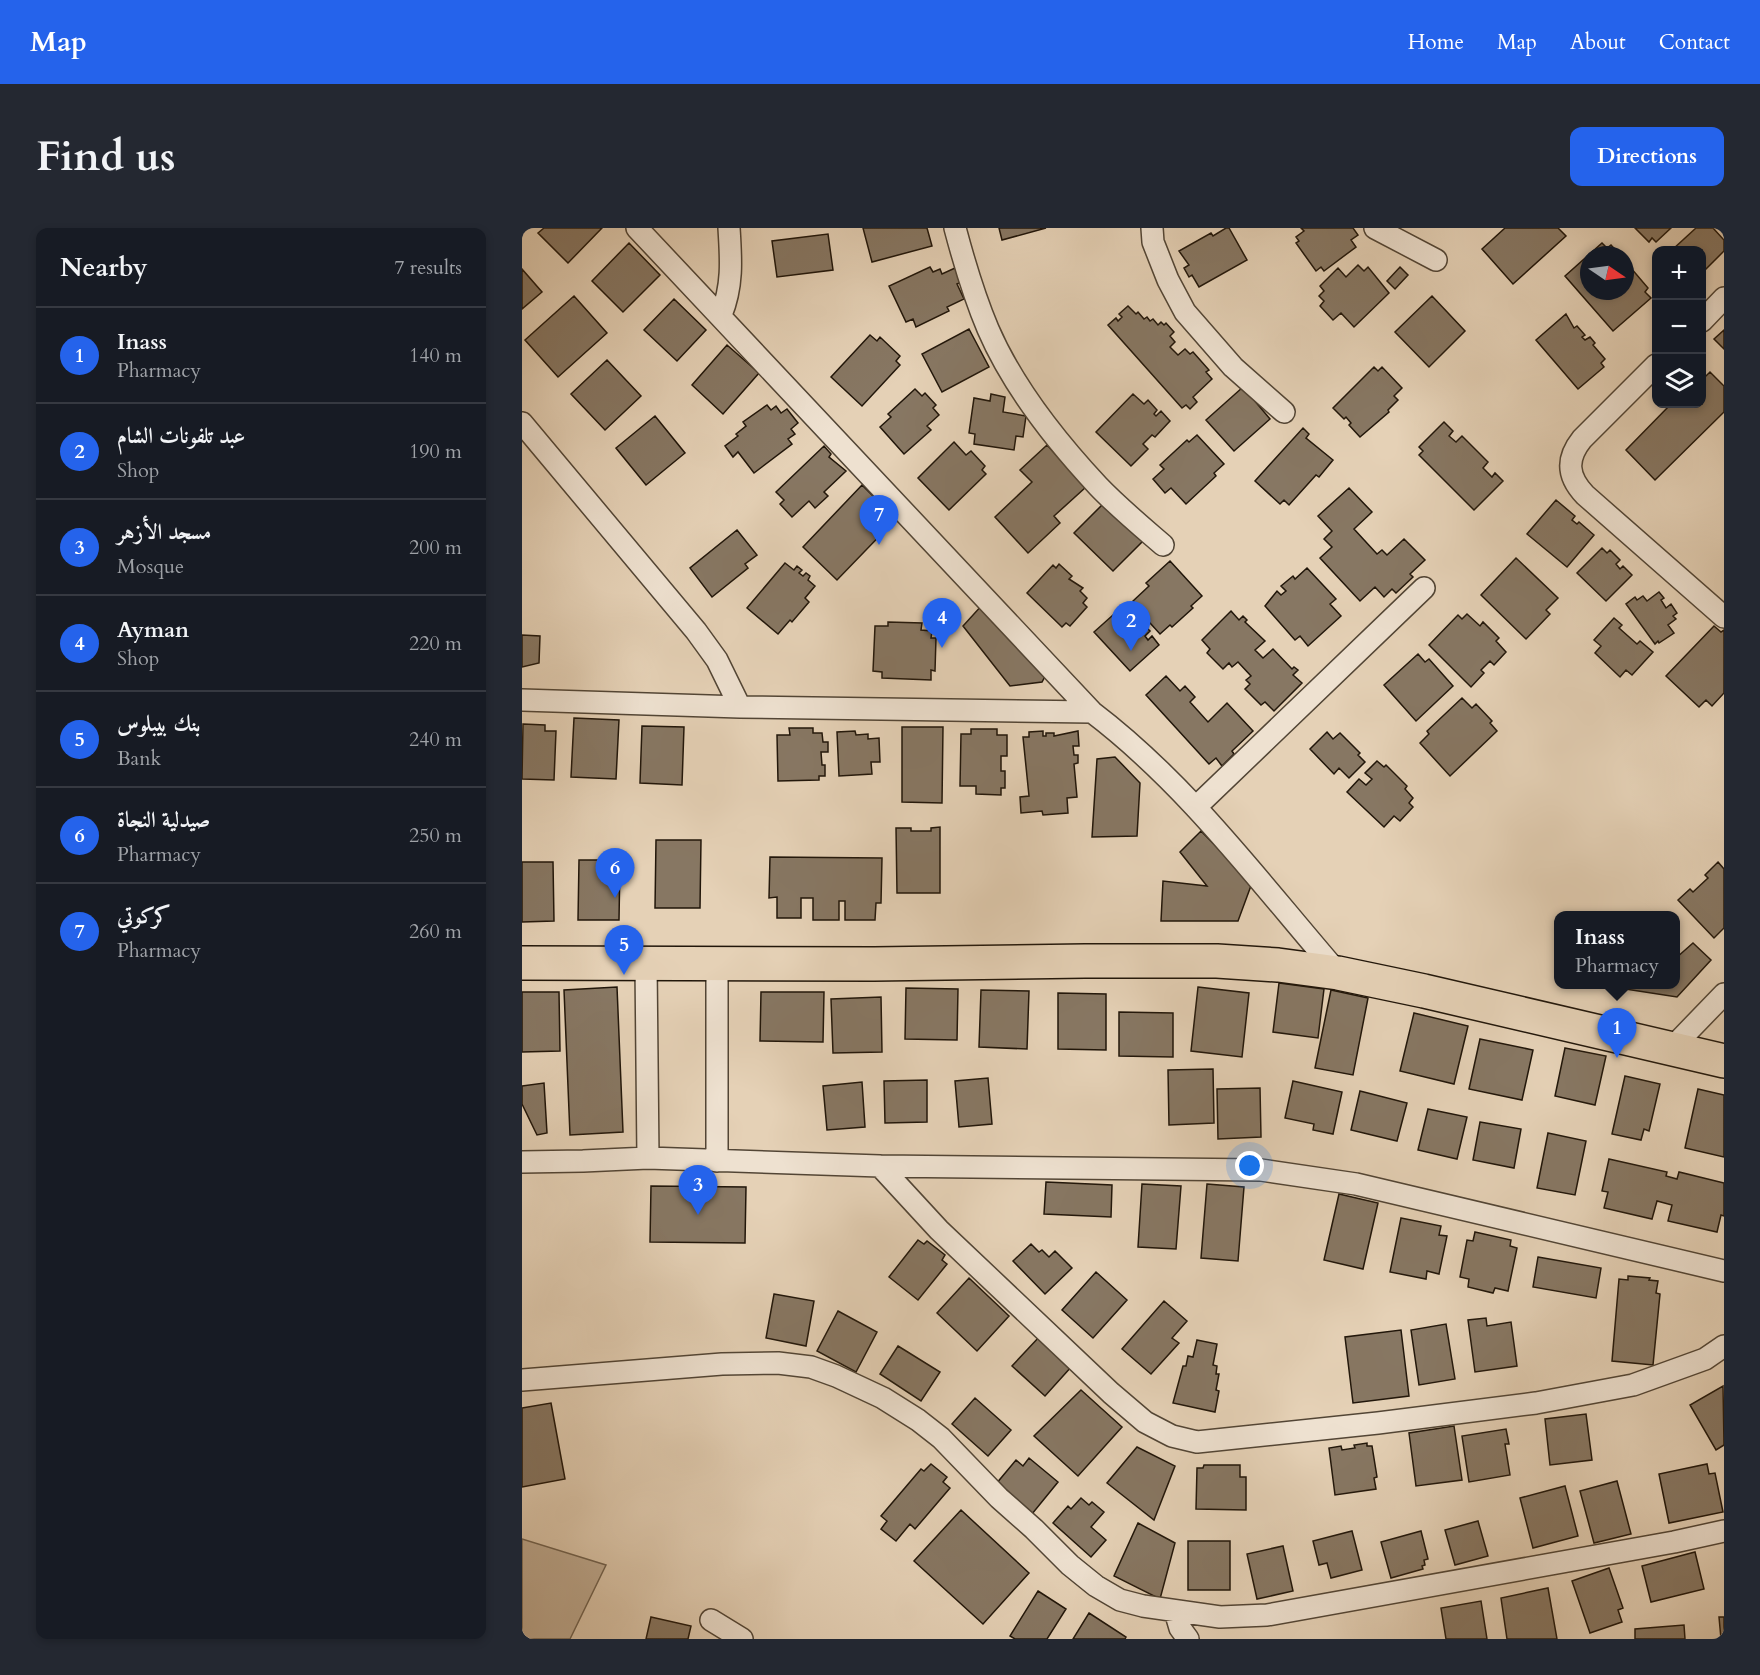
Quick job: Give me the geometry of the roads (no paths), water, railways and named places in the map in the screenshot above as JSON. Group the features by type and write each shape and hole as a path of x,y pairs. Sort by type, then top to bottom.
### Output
{"main road":[{"path":"522,963 1217,961 1305,968 1436,994 1724,1061"}],"street":[{"path":"637,228 1092,712 1136,748 1196,807 1338,973"},
{"path":"721,315 731,276 729,228"},
{"path":"955,228 979,307 1001,356 1019,387 1045,424 1099,487 1163,545"},
{"path":"1152,228 1153,242 1168,280 1185,312 1233,367 1284,412"},
{"path":"1376,228 1436,260"},
{"path":"1706,316 1724,298"},
{"path":"1652,369 1582,439 1572,452 1572,475 1585,495 1724,617"},
{"path":"522,423 696,631 717,660 741,706"},
{"path":"1196,807 1424,588"},
{"path":"522,700 1092,712"},
{"path":"646,964 648,1158"},
{"path":"717,964 717,1161"},
{"path":"1670,1050 1724,994"},
{"path":"522,1162 648,1158 880,1166 1237,1169 1287,1173 1356,1184 1724,1271"},
{"path":"880,1166 939,1230 1112,1393 1145,1422 1172,1437 1197,1442 1225,1441 1546,1401 1633,1385 1705,1359 1724,1346"},
{"path":"522,1380 722,1364 767,1363 811,1367 883,1398 918,1420 941,1438 999,1498 1070,1565 1096,1586 1120,1600 1220,1617 1267,1615 1724,1531"},
{"path":"1175,1611 1180,1628 1188,1639"},
{"path":"711,1620 742,1639"}],"place":[{"name":"كركوتي","path":"879,545"},
{"name":"Ayman","path":"942,648"},
{"name":"عبد تلفونات الشام","path":"1131,651"},
{"name":"صيدلية النجاة","path":"615,898"},
{"name":"بنك بيبلوس","path":"624,975"},
{"name":"Inass","path":"1617,1058"},
{"name":"مسجد الأزهر","path":"698,1215"}]}
